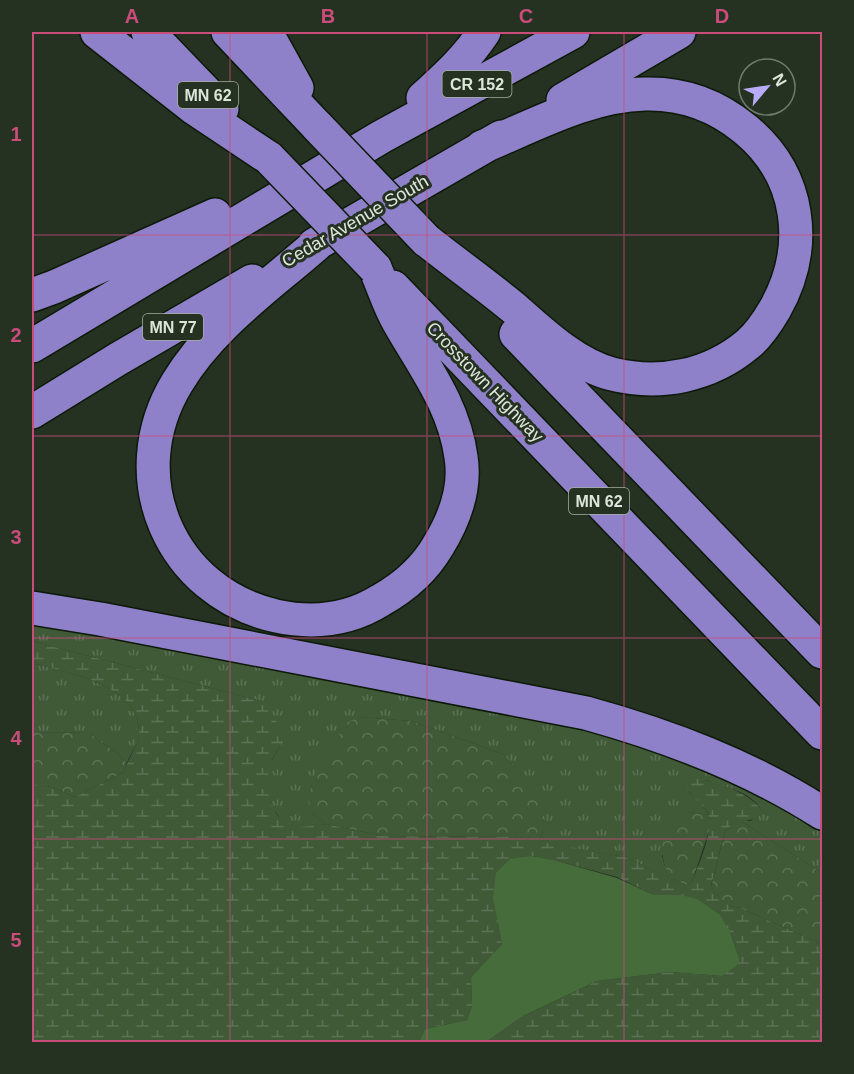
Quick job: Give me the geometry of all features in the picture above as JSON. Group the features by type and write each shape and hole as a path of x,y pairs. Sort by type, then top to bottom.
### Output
{"highway":[{"path":"97,32 194,108 269,158"},
{"name":"Crosstown Highway","path":"148,32 822,733"},
{"name":"MN 62","path":"228,32 822,652"},
{"path":"266,32 318,127"},
{"path":"381,137 454,71 472,51 484,32"},
{"name":"CR 152","path":"287,192 381,137 573,32"},
{"name":"Cedar Avenue South","path":"32,412 118,359 679,32"},
{"path":"426,240 515,309 538,331 574,356 610,374 644,380 675,379 699,372 726,360 749,343 769,321 792,274 796,249 796,225 792,200 784,179 758,141 735,121 714,108 695,100 670,94 621,97 570,111 482,147"},
{"path":"32,295 231,208 287,192"},
{"path":"32,346 287,192"},
{"path":"326,238 243,307 214,335 176,384 156,430 152,460 153,486 160,513 172,540 189,565 212,587 234,602 265,614 292,620 317,621 344,617 371,606 397,591 416,576 433,555 456,507 461,484 462,458 453,421 429,370 398,321 375,268"},
{"path":"32,608 100,619 586,713 644,729 701,750 776,786 822,813"}],"green space":[{"path":"32,613 670,745 822,824 822,873 741,821 751,821 761,810 752,799 745,794 706,780 689,792 701,803 709,815 688,812 662,856 668,877 625,857 538,842 543,832 535,789 503,754 411,721 359,717 311,813 326,824 293,826 276,813 268,793 269,770 281,744 261,701 32,641"},
{"path":"32,641 261,701 281,728 281,744 273,758 267,780 270,801 277,815 291,825 303,827 326,824 384,836 514,837 625,857 686,885 692,882 702,857 710,820 706,809 686,788 687,780 704,780 739,792 757,804 761,810 758,818 733,824 725,831 711,886 727,904 822,944 822,1042 486,1042 523,1016 597,981 670,972 722,976 740,961 730,932 681,895 654,895 617,877 532,856 498,923 502,944 471,977 472,1006 467,1020 425,1029 419,1042 32,1042 32,784 52,787 75,797 124,772 139,734 137,717 116,693 82,677 32,663"},
{"path":"32,663 100,684 116,693 128,704 137,717 139,734 127,763 89,733 32,732"},
{"path":"359,717 411,721 503,754 535,788 545,821 538,842 514,837 384,836 326,824 311,813 309,800 312,780 346,723"},
{"path":"32,732 89,733 127,763 124,772 75,797 52,787 32,784"},
{"path":"689,812 709,815 711,825 692,882 686,885 668,877 662,847 665,831 678,818"},
{"path":"741,821 822,873 822,944 727,904 711,887 725,831"}],"shaded area":[{"path":"532,856 617,878 654,895 681,895 697,899 720,915 730,932 740,961 722,976 670,972 597,981 523,1016 486,1042 419,1042 425,1029 467,1020 472,1006 471,977 502,944 493,898 496,873 510,859"}]}
